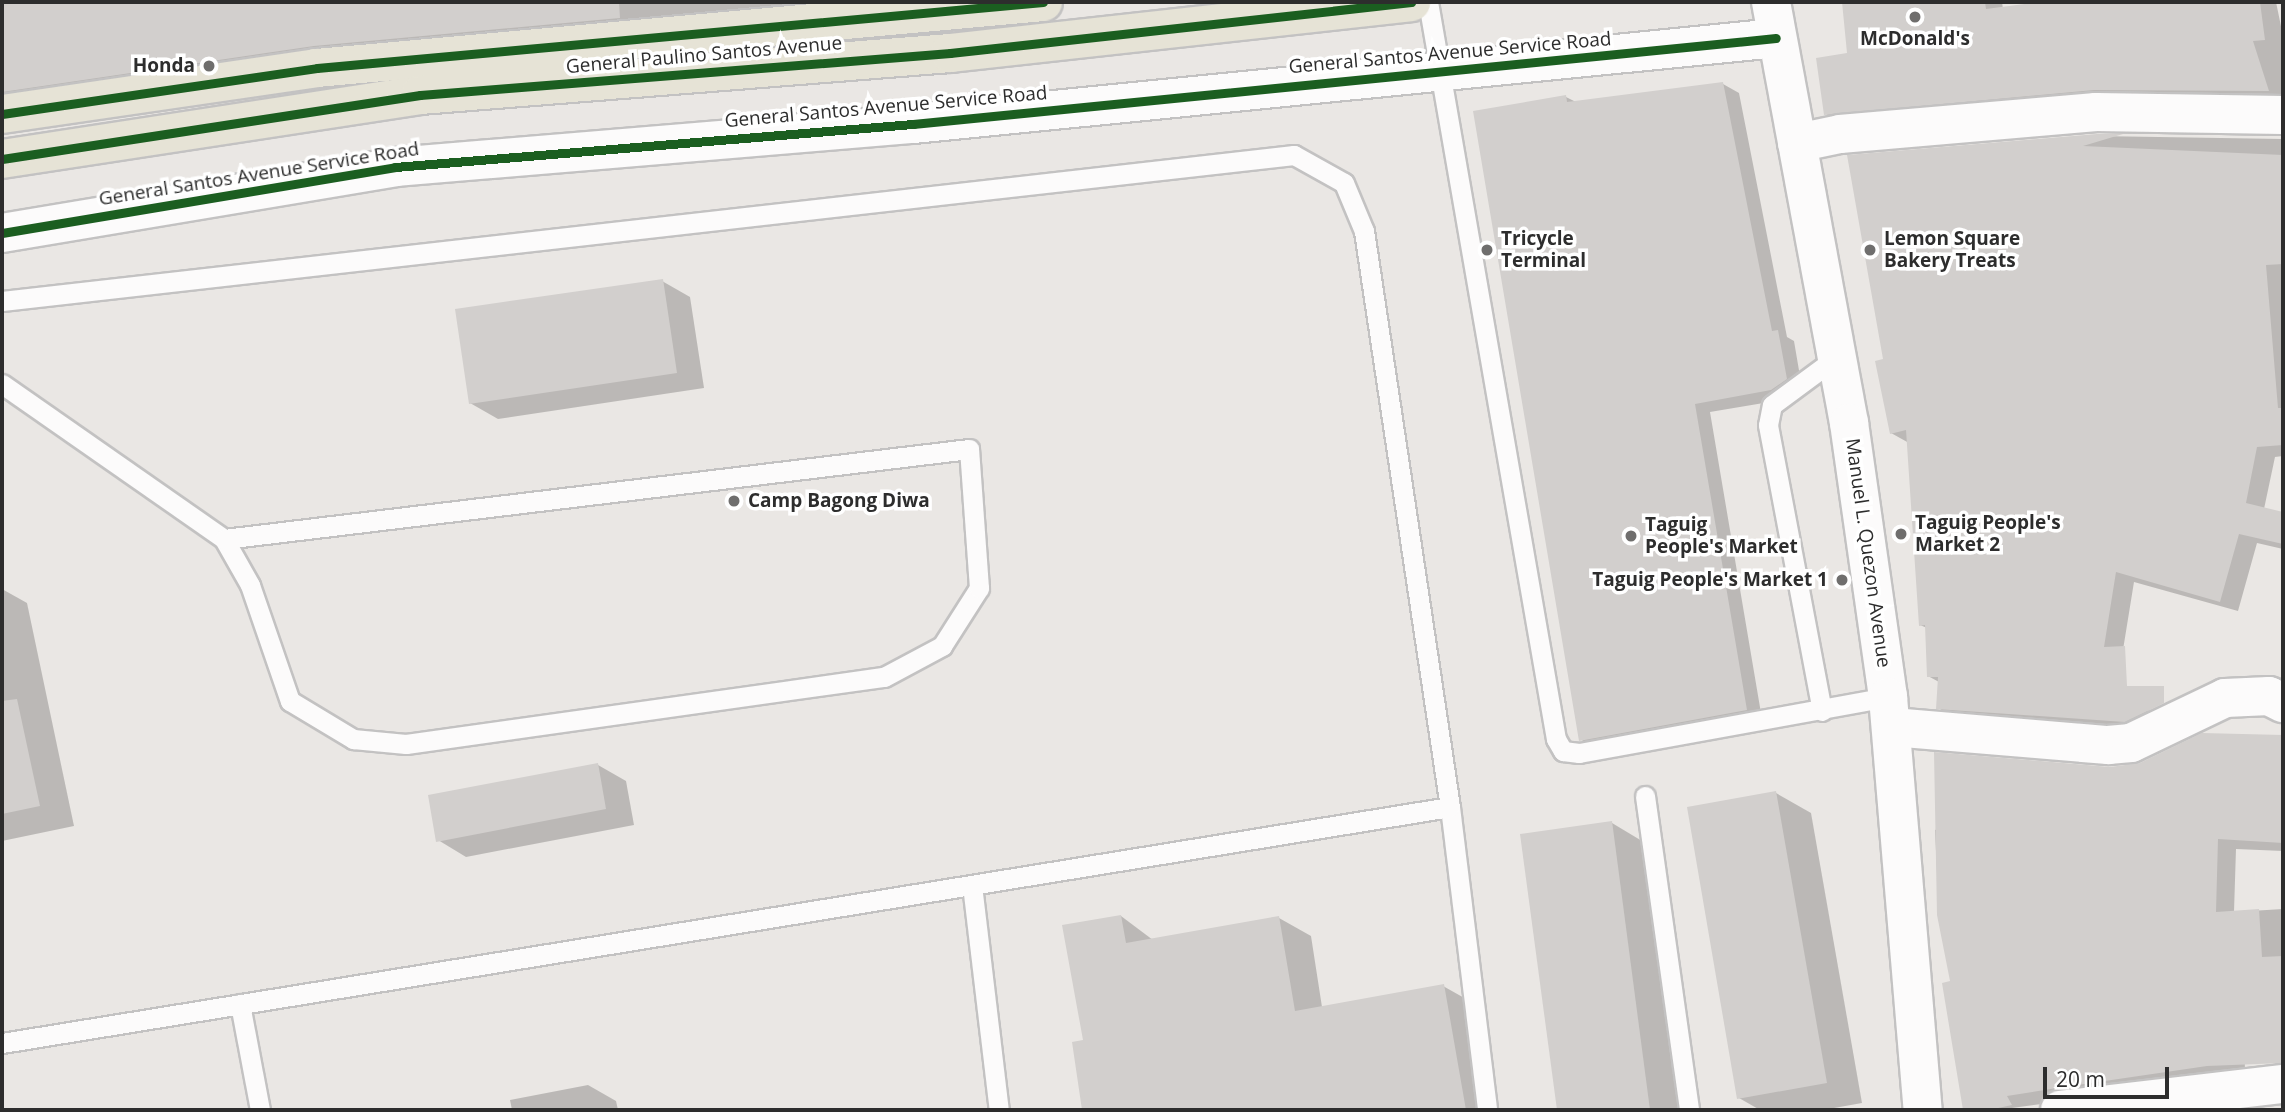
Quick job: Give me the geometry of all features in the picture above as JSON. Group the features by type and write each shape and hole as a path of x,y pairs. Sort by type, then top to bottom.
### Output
{"main road":[{"name":"General Paulino Santos Avenue","path":"2,114 317,68 952,7 1043,2"},
{"name":"General Paulino Santos Avenue","path":"2,159 420,95 950,53 1411,2"}],"street":[{"name":"General Santos Avenue Service Road","path":"2,233 395,167 913,124 1440,70 1611,57 1773,20"},
{"name":"Manuel L. Quezon Avenue","path":"1773,20 1837,357 1890,712 1923,1110"},
{"path":"1797,144 1840,134 2096,112 2274,121"},
{"path":"1890,712 2108,745 2131,743 2225,698 2269,696 2283,703"},
{"path":"2060,1110 2283,1084"}],"lane":[{"path":"1428,2 1556,739 1563,751 1580,752 1822,711 1890,712"},
{"path":"2,300 1293,155 1344,183 1364,231 1450,807 1487,1110"},
{"path":"1822,711 1768,425 1772,405 1837,357"},
{"path":"2,384 224,539 250,585 290,701 353,739 406,744 884,677 942,646 979,588 969,449 224,539"},
{"path":"1644,796 1689,1110"},
{"path":"2,1043 1450,807"},
{"path":"972,885 999,1110"},
{"path":"240,1004 261,1110"}],"building":[{"path":"2,2 619,2 620,18 314,46 2,92"},
{"path":"1842,2 1985,2 1986,9 2040,2 2260,2 2265,40 2253,41 2269,91 2094,90 1824,115 1816,58 1847,53"},
{"name":"Taguig People's Market","path":"1723,82 1772,331 1778,330 1787,379 1771,390 1695,404 1747,710 1579,741 1473,111 1566,95 1567,102"},
{"path":"2123,134 2083,146 2283,155 2283,264 2266,265 2278,408 2283,408 2283,445 2257,447 2246,503 2283,512 2283,544 2239,534 2220,602 2116,572 2104,647 2125,646 2127,686 2164,686 2164,703 2125,722 1936,709 1938,677 1927,677 1925,625 1919,626 1906,430 1890,434 1875,361 1883,359 1847,155"},
{"path":"663,279 677,373 469,404 455,309"},
{"path":"17,699 40,806 2,814 2,701"},
{"path":"2202,733 2283,735 2283,843 2218,839 2216,912 2259,909 2262,957 2283,956 2283,1063 2207,1066 2057,1088 2007,1096 2012,1105 1989,1110 1963,1110 1942,983 1950,981 1937,915 1934,752 2110,767 2140,763"},
{"path":"598,763 606,809 436,842 428,795"},
{"path":"1776,791 1827,1083 1737,1099 1687,807"},
{"path":"1612,821 1650,1110 1557,1110 1520,834"},
{"path":"1121,915 1126,943 1279,916 1295,1011 1444,984 1466,1110 1082,1110 1072,1042 1083,1040 1062,925"}],"cycle path":[{"path":"2,114 317,68 1043,2"},
{"path":"2,159 420,95 950,53 1411,2"},
{"path":"2,233 395,167 913,124 1776,38"}],"place":[{"name":"McDonald's","path":"1915,17"},
{"name":"Honda","path":"209,66"},
{"name":"Tricycle Terminal","path":"1487,250"},
{"name":"Lemon Square Bakery Treats","path":"1870,250"},
{"name":"Camp Bagong Diwa","path":"734,501"},
{"name":"Taguig People's Market 2","path":"1901,534"},
{"name":"Taguig People's Market","path":"1631,536"},
{"name":"Taguig People's Market 1","path":"1842,580"}]}
